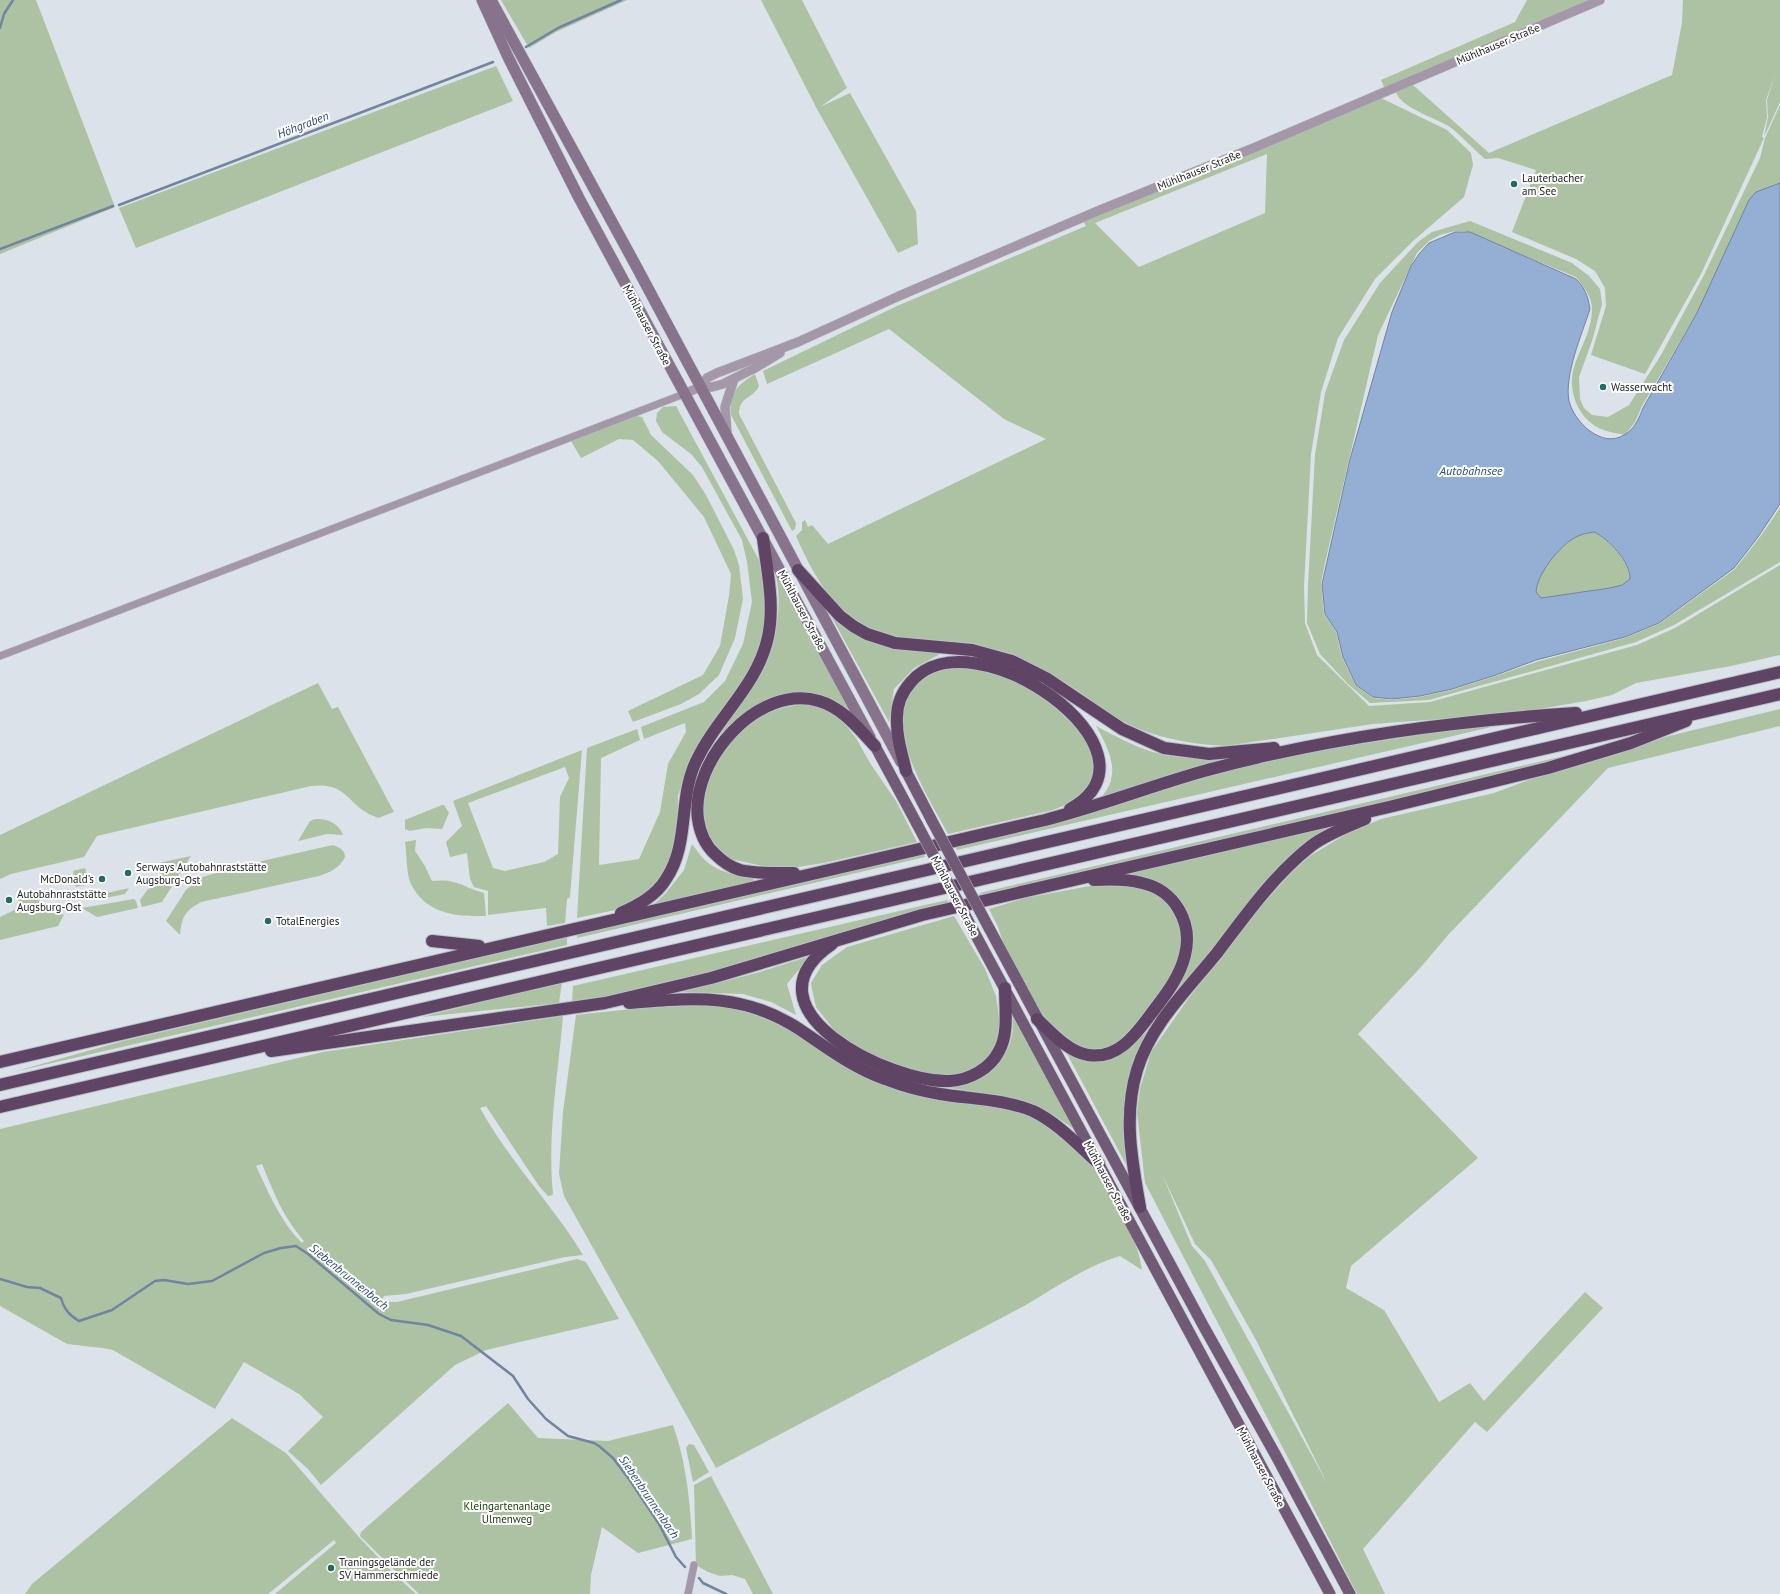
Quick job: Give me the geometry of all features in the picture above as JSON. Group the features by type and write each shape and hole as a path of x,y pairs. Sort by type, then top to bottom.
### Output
{"highway":[{"path":"592,924 638,905 648,898 666,880 674,865 682,838 686,796 695,765 714,732 745,689 757,668 765,649 770,625 771,601 763,538"},
{"path":"798,570 840,616 867,634 895,643 972,650 1012,661 1046,678 1122,729 1164,748 1208,754 1316,746"},
{"path":"906,771 899,743 897,712 904,690 916,676 932,666 951,661 978,663 1000,670 1025,680 1056,700 1094,740 1097,749 1101,770 1099,780 1091,794 1072,809 1045,820"},
{"path":"0,1085 1780,672"},
{"path":"0,1107 1780,694"},
{"path":"822,872 770,874 749,871 731,866 719,858 706,844 699,824 697,803 704,776 720,746 736,728 759,712 776,704 792,700 810,699 833,707 843,713 875,746"},
{"path":"606,1003 711,978 791,955 846,936 922,914 1390,807 1548,768 1616,748 1667,730 1709,710"},
{"path":"0,1062 1045,820 1082,811 1204,772 1316,746 1366,737 1508,717 1612,711"},
{"path":"1140,1207 1130,1143 1130,1110 1137,1070 1152,1037 1161,1022 1217,953 1250,908 1284,871 1312,845 1347,826 1390,807"},
{"path":"1037,1019 1057,1037 1080,1053 1088,1055 1101,1055 1116,1051 1128,1042 1139,1030 1167,994 1182,966 1187,947 1187,930 1180,910 1168,895 1152,886 1134,881 1111,880 1057,883"},
{"path":"846,936 822,952 807,969 802,984 804,1005 811,1017 834,1039 888,1068 937,1081 951,1081 979,1072 992,1062 1000,1051 1005,1036 1005,988"},
{"path":"432,941 461,945 498,946"},
{"path":"204,1060 320,1045 390,1033 606,1003 694,999 718,1000 749,1005 769,1013 798,1028 853,1064 883,1079 915,1089 938,1094 1002,1102 1033,1111 1058,1127 1099,1164"}],"main road":[{"name":"Mühlhauser Straße","path":"482,0 508,57 579,198 1330,1594"},
{"name":"Mühlhauser Straße","path":"491,0 651,295 1037,1019 1350,1594"}],"street":[{"name":"Mühlhauser Straße","path":"700,387 707,378 717,373 798,342 1100,210 1270,141 1600,0"},
{"name":"Mühlhauser Straße","path":"700,387 712,387 734,379 756,368 798,342"},
{"path":"727,438 725,407 734,379"},
{"path":"0,656 700,387"},
{"path":"688,1594 694,1565"}],"green space":[{"path":"0,0 36,0 115,207 0,254"},
{"path":"501,0 627,0 556,32 529,48"},
{"path":"761,0 802,0 847,88 820,107 850,93 916,211 918,244 898,253 817,109"},
{"path":"1527,0 1589,0 1385,89 1381,80 1515,22"},
{"path":"1683,0 1780,0 1780,102 1764,137 1768,117 1767,100 1775,75 1766,100 1767,117 1762,137 1764,138 1701,274 1645,374 1591,355 1606,306 1605,288 1595,271 1576,259 1512,232 1536,170 1498,158 1485,159 1450,127 1412,108 1399,98 1396,92 1413,85 1489,153 1672,75 1682,23"},
{"path":"496,66 513,101 136,248 119,208"},
{"path":"1381,98 1447,130 1471,153 1473,165 1464,197 1413,241 1375,279 1338,338 1321,392 1311,454 1304,587 1305,623 1317,655 1369,706 1430,702 1637,645 1675,628 1780,565 1780,655 1731,666 1636,683 1612,695 1586,701 1509,714 1373,724 1226,746 1183,741 1141,730 1108,713 1053,675 1016,657 969,645 888,635 870,628 855,619 842,609 831,597 812,569 796,536 802,530 802,522 805,520 808,527 812,525 828,544 1046,439 1004,419 889,329 767,384 763,371 897,306 1086,226 1083,221","holes":["1267,154 1265,213 1139,267 1095,223"]},
{"path":"1780,105 1780,183 1773,185 1716,275 1697,313 1642,406 1635,422 1625,435 1601,429 1593,424 1581,411 1573,395 1572,376 1588,332 1592,309 1589,296 1585,288 1576,277 1464,231 1455,231 1440,235 1429,241 1417,253 1378,335 1321,583 1324,614 1336,632 1342,657 1355,685 1373,698 1392,700 1420,697 1452,690 1536,662 1625,638 1659,624 1735,569 1780,508 1780,562 1674,625 1636,642 1429,700 1370,703 1348,684 1320,654 1307,623 1315,455 1325,393 1344,340 1380,283 1418,242 1432,232 1470,221 1572,263 1589,276 1600,289 1602,304 1592,341 1579,377 1580,399 1584,408 1592,415 1608,417 1629,405 1661,355 1704,275 1760,158 1765,138"},
{"path":"755,374 759,386 741,404 739,414 796,523 795,529 792,531 731,415 730,407 733,395 739,386"},
{"path":"676,406 760,562 766,600 765,623 760,645 753,664 742,685 696,748 678,795 677,836 670,861 654,889 625,908 577,918 587,748 637,729 640,740 601,758 599,865 639,859 660,812 668,764 686,732 685,723 644,739 641,727 704,702 725,681 743,644 752,602 747,562 742,540 702,467 691,454 662,432 656,421 657,413 663,407"},
{"path":"631,415 642,417 651,435 693,475 706,495 734,550 739,565 743,599 735,638 719,675 699,694 681,704 633,722 628,711 703,675 720,646 729,596 731,574 704,517 658,461 633,440 619,439 581,458 571,441"},
{"path":"1594,532 1606,540 1617,552 1626,566 1630,579 1622,585 1610,588 1541,598 1536,592 1537,585 1550,561 1563,546 1576,537"},
{"path":"775,572 853,717 841,706 826,697 811,693 796,693 768,701 755,708 719,736 755,679 773,639 778,618 779,595"},
{"path":"831,616 849,629 892,647 942,653 914,668 894,689 889,722"},
{"path":"970,668 989,670 1031,690 1053,706 1089,739 1095,756 1092,781 1075,801 1053,810 948,834 930,802 912,763 906,743 903,723 904,705 912,689 929,674 944,669"},
{"path":"318,683 332,709 338,707 394,812 378,818 363,810 339,790 328,786 311,786 97,836 84,857 11,874 0,879 0,835"},
{"path":"806,704 826,708 837,714 856,738 870,763 896,801 917,842 824,863 798,867 772,868 726,858 716,849 703,826 703,792 715,763 735,736 765,714 785,707"},
{"path":"1780,709 1780,726 1608,768 1448,935 1421,967 1358,1034 1478,1158 1351,1266 1346,1288 1384,1310 1439,1402 1470,1383 1484,1401 1585,1292 1603,1308 1487,1432 1475,1422 1363,1549 1385,1594 1357,1594 1145,1183 1137,1112 1140,1089 1151,1052 1188,999 1258,909 1292,872 1310,856 1346,834 1381,819 1494,793 1553,771 1669,736","holes":["1162,1174 1195,1244 1211,1260 1256,1340 1328,1485 1205,1261 1192,1246"]},
{"path":"1504,722 1504,724 1453,736 957,850 955,846 1205,775 1315,751"},
{"path":"1096,726 1138,747 1153,752 1193,758 1233,757 1102,797 1109,787 1112,766 1109,752"},
{"path":"582,750 570,897 567,899 565,923 547,926 546,908 488,915 488,891 474,887 470,879 467,853 450,857 446,842 462,826 453,801","holes":["565,767 569,778 560,797 558,854 544,862 505,871 493,868 468,803"]},
{"path":"1568,755 1570,758 1425,795 982,897 980,893"},
{"path":"444,805 449,813 442,829 426,828 410,831 405,829 405,820"},
{"path":"315,819 324,819 336,824 343,835 327,834 298,841 310,821"},
{"path":"1343,820 1306,844 1286,860 1263,883 1171,1001 1188,967 1193,945 1191,930 1182,905 1120,874"},
{"path":"416,840 415,851 425,866 432,881 441,880 454,882 484,893 486,916 464,916 443,912 433,908 417,894 409,880 405,842"},
{"path":"692,844 702,857 711,865 728,873 753,877 754,882 651,907 665,894 684,870"},
{"path":"333,845 343,851 345,857 337,867 327,873 201,902 191,908 185,915 180,935 166,921 186,890 202,877 248,864"},
{"path":"923,853 925,857 577,938 578,931"},
{"path":"191,856 178,876 139,885 138,883 162,877 159,863"},
{"path":"85,868 89,884 76,887 73,871"},
{"path":"176,880 162,902 142,907 140,900 148,889"},
{"path":"1095,885 1134,885 1167,900 1174,909 1182,931 1181,956 1170,979 1139,1021 1119,1043 1105,1050 1095,1052 1075,1047 1052,1027 1036,1005 1006,951 998,927 989,909 1025,898"},
{"path":"129,888 125,894 95,900 98,895"},
{"path":"27,896 38,900 64,915 58,926 0,940 0,917 25,905 15,898"},
{"path":"134,899 138,908 97,917 82,908"},
{"path":"947,900 949,903 666,986 572,1003 573,986"},
{"path":"954,916 985,969 996,996 1001,1031 992,1053 976,1069 964,1073 934,1077 884,1061 845,1039 834,1030 816,1007 813,994 811,983 822,965 847,947"},
{"path":"567,937 567,945 13,1072 123,1041"},
{"path":"810,956 787,984 796,1015 771,1002 743,994 682,992 760,972"},
{"path":"562,982 559,1003 422,1017"},
{"path":"686,1005 716,1006 754,1011 796,1032 851,1068 1035,1116 1054,1124 1071,1140 1098,1174 1111,1194 1132,1234 1139,1253 1142,1270 1120,1256 1107,1260 1071,1278 1024,1306 716,1468 564,1196 559,1174 563,1112 576,1015 650,1007"},
{"path":"1012,1010 1080,1134 1049,1113 1028,1103 995,1095 950,1088 965,1084 978,1078 999,1062 1006,1052 1011,1040 1013,1026"},
{"path":"563,1016 552,1127 552,1195 548,1196 539,1186 486,1106 480,1108 504,1146 558,1218 583,1255 565,1257 406,1294 384,1296 381,1302 397,1302 577,1259 586,1262 619,1319 486,1350 455,1365 321,1485 308,1469 288,1451 323,1417 299,1394 244,1362 215,1409 113,1350 67,1344 0,1306 0,1129 323,1052","holes":["262,1164 284,1213 304,1241 302,1243 287,1225 270,1196 256,1166"]},
{"path":"1148,1030 1136,1054 1131,1073 1129,1170 1064,1048 1091,1057 1101,1059 1110,1058 1127,1050"},
{"name":"Kleingartenanlage Ulmenweg","path":"508,1403 538,1438 608,1441 673,1425 687,1481 692,1539 638,1553 602,1527 591,1575 590,1594 419,1594 360,1536 361,1532"},
{"path":"232,1418 286,1453 358,1536 392,1572 416,1594 275,1594 336,1543 334,1540 268,1594 25,1594 32,1584"},
{"path":"689,1444 694,1445 709,1472 693,1482 686,1448"},
{"path":"711,1476 773,1594 753,1594 745,1579 732,1575 720,1576 708,1572 696,1565 694,1485"}],"water":[{"name":"Autobahnsee","path":"1780,183 1780,504 1758,537 1734,568 1659,623 1625,637 1536,660 1452,689 1420,696 1392,699 1373,697 1356,685 1343,657 1337,632 1325,614 1322,584 1350,459 1392,312 1411,266 1419,254 1429,243 1455,232 1470,232 1576,279 1586,292 1590,309 1571,367 1568,391 1569,401 1577,417 1590,431 1607,439 1616,438 1628,433 1640,416 1643,408 1697,313 1749,200 1756,192","holes":["1594,532 1612,545 1623,559 1627,566 1630,579 1622,585 1610,588 1541,598 1536,592 1540,577 1550,561 1563,546 1578,536"]}],"waterway":[{"name":"Höhgraben","path":"0,28 4,14 13,0"},
{"name":"Höhgraben","path":"526,47 558,28 621,0"},
{"name":"Höhgraben","path":"119,205 493,62"},
{"name":"Höhgraben","path":"0,249 113,206"},
{"name":"Siebenbrunnenbach","path":"0,1279 27,1287 40,1288 61,1298 67,1311 79,1321 112,1310 155,1281 164,1280 188,1284 212,1281 264,1253 281,1248 296,1246 308,1254 379,1314 391,1320 428,1325 461,1336 513,1376 528,1399 546,1419 568,1436 594,1443 599,1446 613,1458 629,1479 659,1524 676,1557 685,1567"},
{"name":"Siebenbrunnenbach","path":"699,1578 703,1583 726,1594"}],"place":[{"name":"Lauterbacher am See","path":"1514,184"},
{"name":"Wasserwacht","path":"1603,387"},
{"name":"Serways Autobahnraststätte Augsburg-Ost","path":"128,873"},
{"name":"McDonald's","path":"102,879"},
{"name":"Autobahnraststätte Augsburg-Ost","path":"9,900"},
{"name":"TotalEnergies","path":"268,921"},
{"name":"Traningsgelände der SV Hammerschmiede","path":"331,1568"}]}
